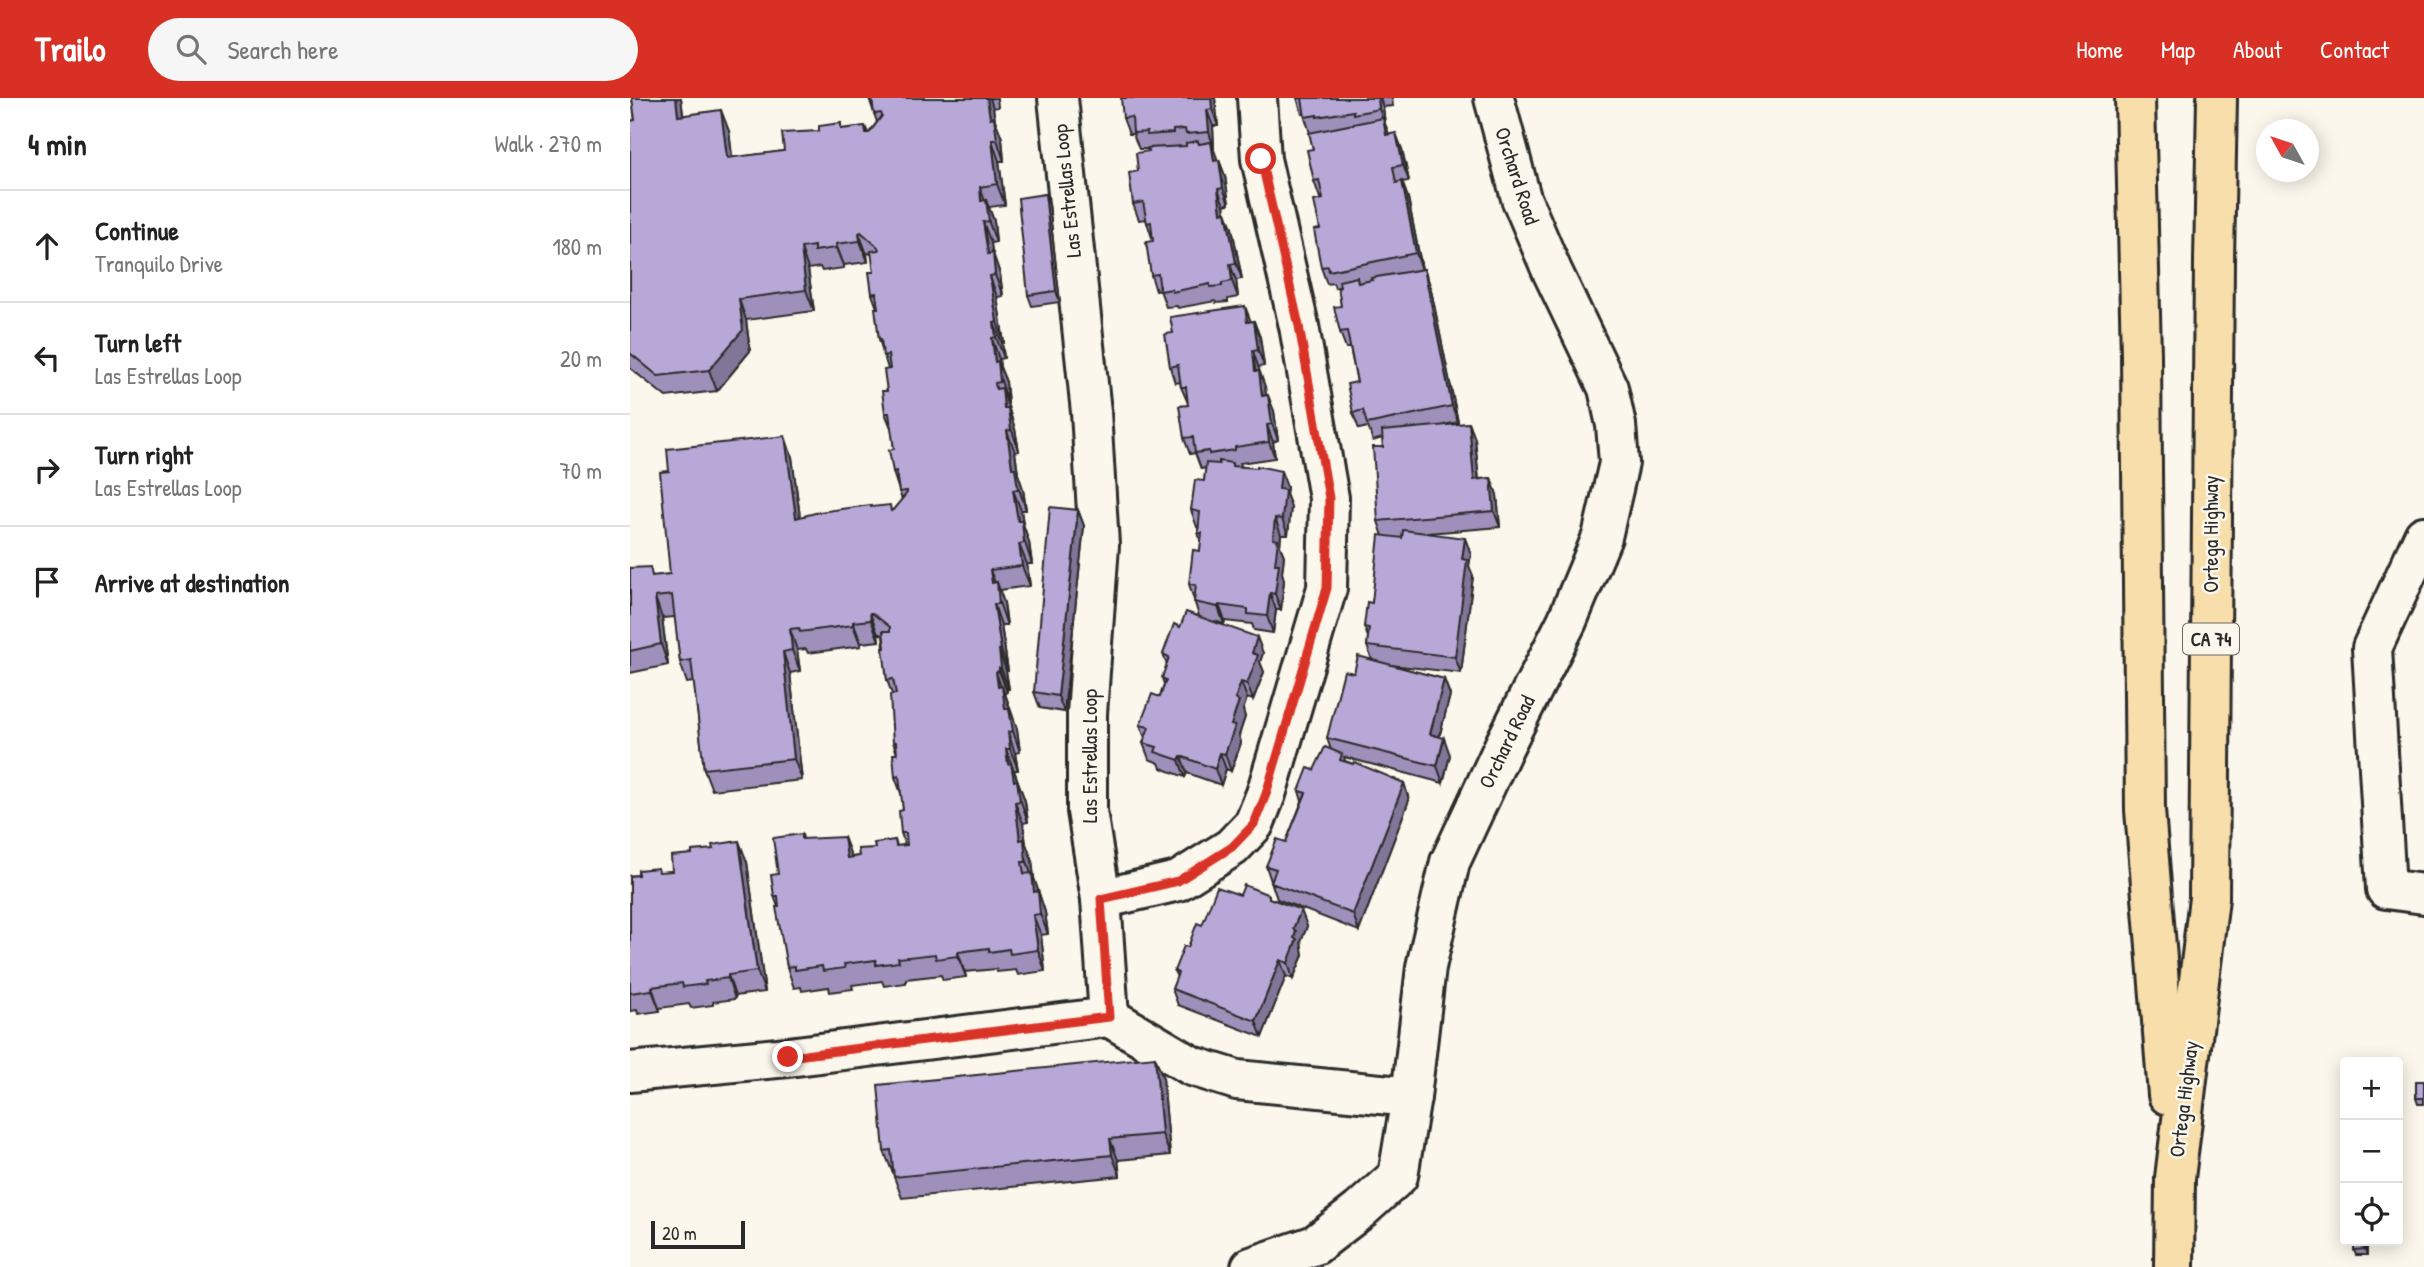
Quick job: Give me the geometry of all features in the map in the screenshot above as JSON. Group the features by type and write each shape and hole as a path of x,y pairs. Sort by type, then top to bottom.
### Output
{"main road":[{"name":"Ortega Highway","path":"2136,98 2145,810 2175,1178 2174,1267"},
{"name":"Ortega Highway","path":"2175,1178 2208,898 2217,98"}],"street":[{"name":"Las Estrellas Loop","path":"1058,98 1091,412 1098,531 1087,714 1087,811 1101,899 1109,1017"},
{"path":"1101,899 1178,881 1232,847 1254,824 1266,794 1327,588 1329,498 1299,326 1261,159 1257,98"},
{"name":"Orchard Road","path":"1251,1267 1315,1245 1398,1176 1411,1097 1426,967 1450,863 1504,746 1567,621 1602,537 1619,463 1616,425 1608,387 1552,271 1521,198 1494,98"},
{"path":"2424,536 2372,648 2386,889 2424,894"},
{"path":"630,1072 788,1057 1109,1017 1192,1066 1237,1080 1411,1097"}],"building":[{"path":"632,98 676,98 678,116 721,110 727,158 784,151 782,133 819,131 819,126 841,123 841,129 865,126 866,133 869,133 882,116 881,113 874,114 872,98 987,98 990,118 994,117 997,140 992,140 997,184 980,187 981,201 986,200 989,221 983,222 988,254 993,253 995,275 990,276 997,322 994,323 996,337 992,338 1000,382 995,383 996,389 1002,388 1004,408 1008,408 1011,430 1007,431 1018,489 1013,490 1018,521 1022,521 1024,543 1019,544 1022,566 990,570 992,583 997,582 999,604 994,604 1001,650 1001,668 996,672 998,687 1002,686 1005,709 1009,709 1013,731 1008,732 1010,749 1006,749 1014,781 1017,780 1020,801 1015,802 1020,840 1024,839 1024,874 1032,873 1034,892 1038,891 1040,914 1033,915 1038,950 1010,954 1009,949 989,952 989,948 958,952 958,956 936,959 935,954 898,958 899,962 876,965 876,960 844,964 845,968 823,971 822,966 795,970 795,966 787,967 776,907 779,907 778,896 774,896 771,875 778,874 773,838 802,834 802,839 844,837 847,858 859,856 858,849 875,848 874,843 895,840 896,846 907,845 906,833 901,833 899,811 903,810 893,754 897,754 896,742 893,742 890,695 896,694 893,679 887,680 883,648 883,631 890,631 890,627 872,613 871,620 853,622 853,625 800,632 799,628 790,629 792,650 783,652 794,759 704,769 691,660 680,662 672,595 655,597 661,644 630,651 630,568 650,567 652,576 670,574 660,472 669,471 667,449 785,436 796,518 871,505 890,505 891,511 907,493 899,492 896,471 893,472 889,450 894,449 889,413 885,413 882,391 887,391 884,370 890,369 888,355 883,356 879,339 876,293 872,294 869,272 874,272 871,251 879,250 861,232 860,241 836,244 836,248 814,251 814,246 801,248 806,290 739,299 743,330 709,370 658,376 630,353 630,121 635,120"},
{"path":"1121,98 1211,98 1212,109 1207,110 1209,132 1186,134 1185,129 1147,135 1147,132 1133,133 1132,117 1123,118"},
{"path":"1302,98 1378,98 1379,109 1353,114 1353,111 1305,117"},
{"path":"1383,118 1386,135 1396,133 1403,165 1393,167 1396,183 1402,181 1416,253 1329,271 1328,266 1321,267 1314,230 1320,229 1314,201 1323,199 1319,180 1314,181 1307,150 1313,149 1309,133"},
{"path":"1198,141 1199,144 1211,142 1214,161 1219,160 1223,188 1218,189 1221,213 1226,212 1236,263 1230,264 1232,281 1222,283 1222,286 1210,287 1210,284 1172,292 1172,289 1160,291 1158,274 1151,275 1146,242 1153,241 1151,222 1147,223 1143,202 1133,204 1129,173 1138,171 1136,153 1149,151 1148,148 1186,146 1186,143"},
{"path":"1045,194 1056,291 1028,295 1018,198"},
{"path":"1424,269 1452,406 1367,424 1363,410 1353,413 1347,384 1357,382 1347,331 1340,332 1334,307 1341,306 1339,281 1357,277 1358,283 1372,280 1371,278"},
{"path":"1245,306 1247,322 1254,321 1258,350 1253,351 1255,371 1259,371 1262,396 1268,395 1272,424 1267,425 1269,442 1209,454 1209,451 1195,453 1193,437 1184,438 1179,406 1188,405 1186,387 1181,387 1178,365 1170,367 1165,334 1173,333 1170,317"},
{"path":"1469,423 1474,480 1491,478 1494,511 1378,521 1373,447 1383,447 1382,431"},
{"path":"1219,461 1232,463 1232,466 1257,466 1281,471 1279,489 1285,490 1282,519 1275,518 1273,539 1278,540 1275,564 1279,564 1275,594 1270,593 1267,616 1248,614 1248,609 1194,602 1196,585 1189,584 1193,550 1200,551 1202,533 1198,533 1200,512 1191,510 1195,480 1204,481 1206,463 1219,464"},
{"path":"1050,507 1078,510 1058,696 1034,692"},
{"path":"1403,530 1465,538 1462,559 1467,560 1455,657 1367,646 1369,628 1364,627 1367,602 1372,603 1379,535 1402,538"},
{"path":"1186,612 1257,637 1252,653 1258,655 1247,684 1241,682 1235,699 1239,701 1231,725 1235,726 1225,754 1220,753 1215,769 1181,756 1179,760 1155,752 1157,747 1143,743 1149,727 1140,725 1152,694 1160,697 1166,680 1162,678 1169,657 1163,654 1174,624 1180,627"},
{"path":"1358,656 1444,679 1430,734 1444,738 1437,766 1327,738 1344,671 1354,673"},
{"path":"1325,747 1342,754 1340,760 1353,764 1354,762 1404,783 1353,914 1271,883 1276,869 1266,866 1277,839 1286,842 1306,793 1299,791 1308,768 1314,770"},
{"path":"739,841 757,971 728,975 728,978 705,981 706,984 683,987 682,983 630,993 630,876 638,875 638,870 658,868 659,872 672,871 671,856 692,854 692,851 713,849 712,845"},
{"path":"1244,885 1301,910 1293,929 1296,931 1294,938 1297,939 1288,963 1280,960 1256,1021 1172,989 1178,973 1174,971 1184,946 1188,947 1197,923 1202,925 1217,887 1240,895"},
{"path":"1155,1057 1162,1134 1110,1139 1112,1155 894,1177 891,1150 884,1151 878,1085"},
{"path":"2416,1081 2424,1081 2424,1098 2416,1098"},
{"path":"2354,1246 2365,1246 2365,1249 2354,1250"}],"route":[{"path":"788,1057 1109,1017 1101,899 1178,881 1232,847 1254,824 1295,701 1327,588 1329,498 1299,326 1261,159"}]}
